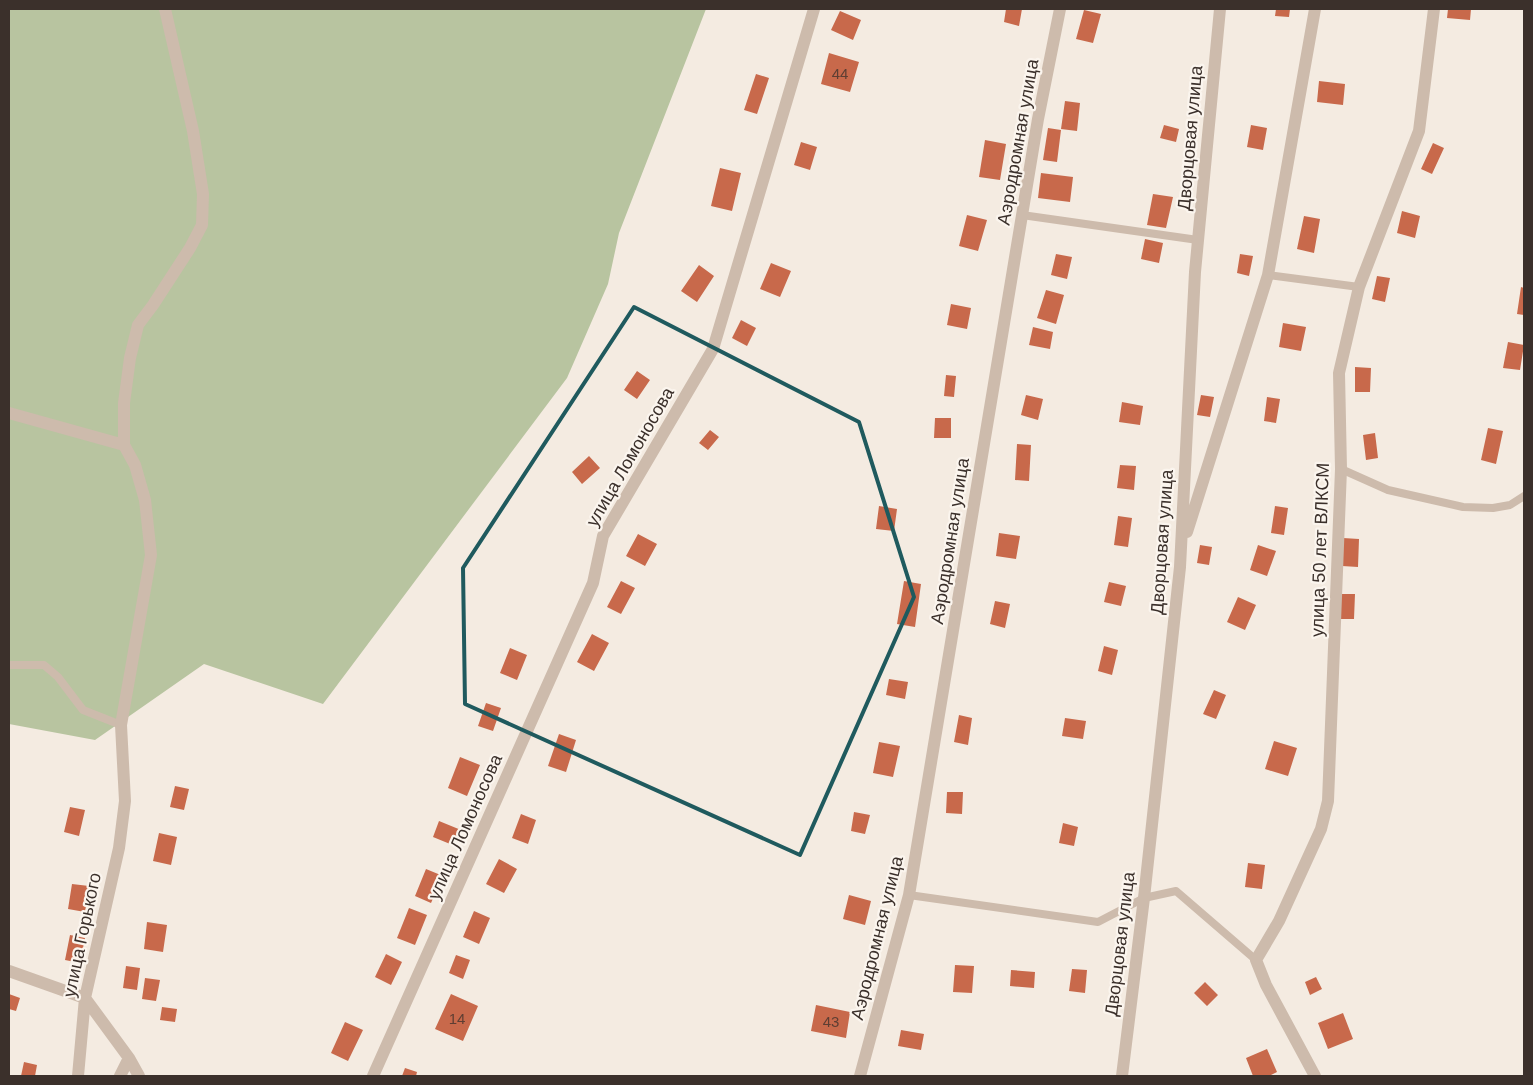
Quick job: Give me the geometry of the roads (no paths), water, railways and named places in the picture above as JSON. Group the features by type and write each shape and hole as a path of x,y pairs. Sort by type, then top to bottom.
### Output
{"street":[{"path":"9,413 124,445 124,403 130,358 138,326 190,248 202,225 203,194 193,131 165,9"},
{"name":"улица Ломоносова","path":"373,1076 593,583 603,536 713,349 814,9"},
{"name":"Аэродромная улица","path":"860,1076 909,895 1038,119 1060,9"},
{"name":"Дворцовая улица","path":"1122,1076 1144,898 1181,551 1195,272 1220,9"},
{"path":"1181,551 1268,276 1315,9"},
{"name":"улица 50 лет ВЛКСМ","path":"1256,960 1279,921 1321,829 1328,801 1341,469 1339,373 1359,287 1419,131 1434,9"},
{"name":"улица Горького","path":"78,1076 85,998 119,848 124,801 121,725 151,555 145,500 135,465 124,445"},
{"path":"1256,960 1266,985 1315,1076"},
{"path":"9,972 85,998 129,1058 139,1076"},
{"path":"120,1076 129,1058"}],"lane":[{"path":"1022,215 1198,240"},
{"path":"1268,276 1359,287"},
{"path":"1341,469 1388,490 1463,507 1494,508 1510,505 1524,496"},
{"path":"9,665 44,665 58,677 82,710 121,725"},
{"path":"909,895 1098,922 1144,898 1176,891 1256,960"}]}
